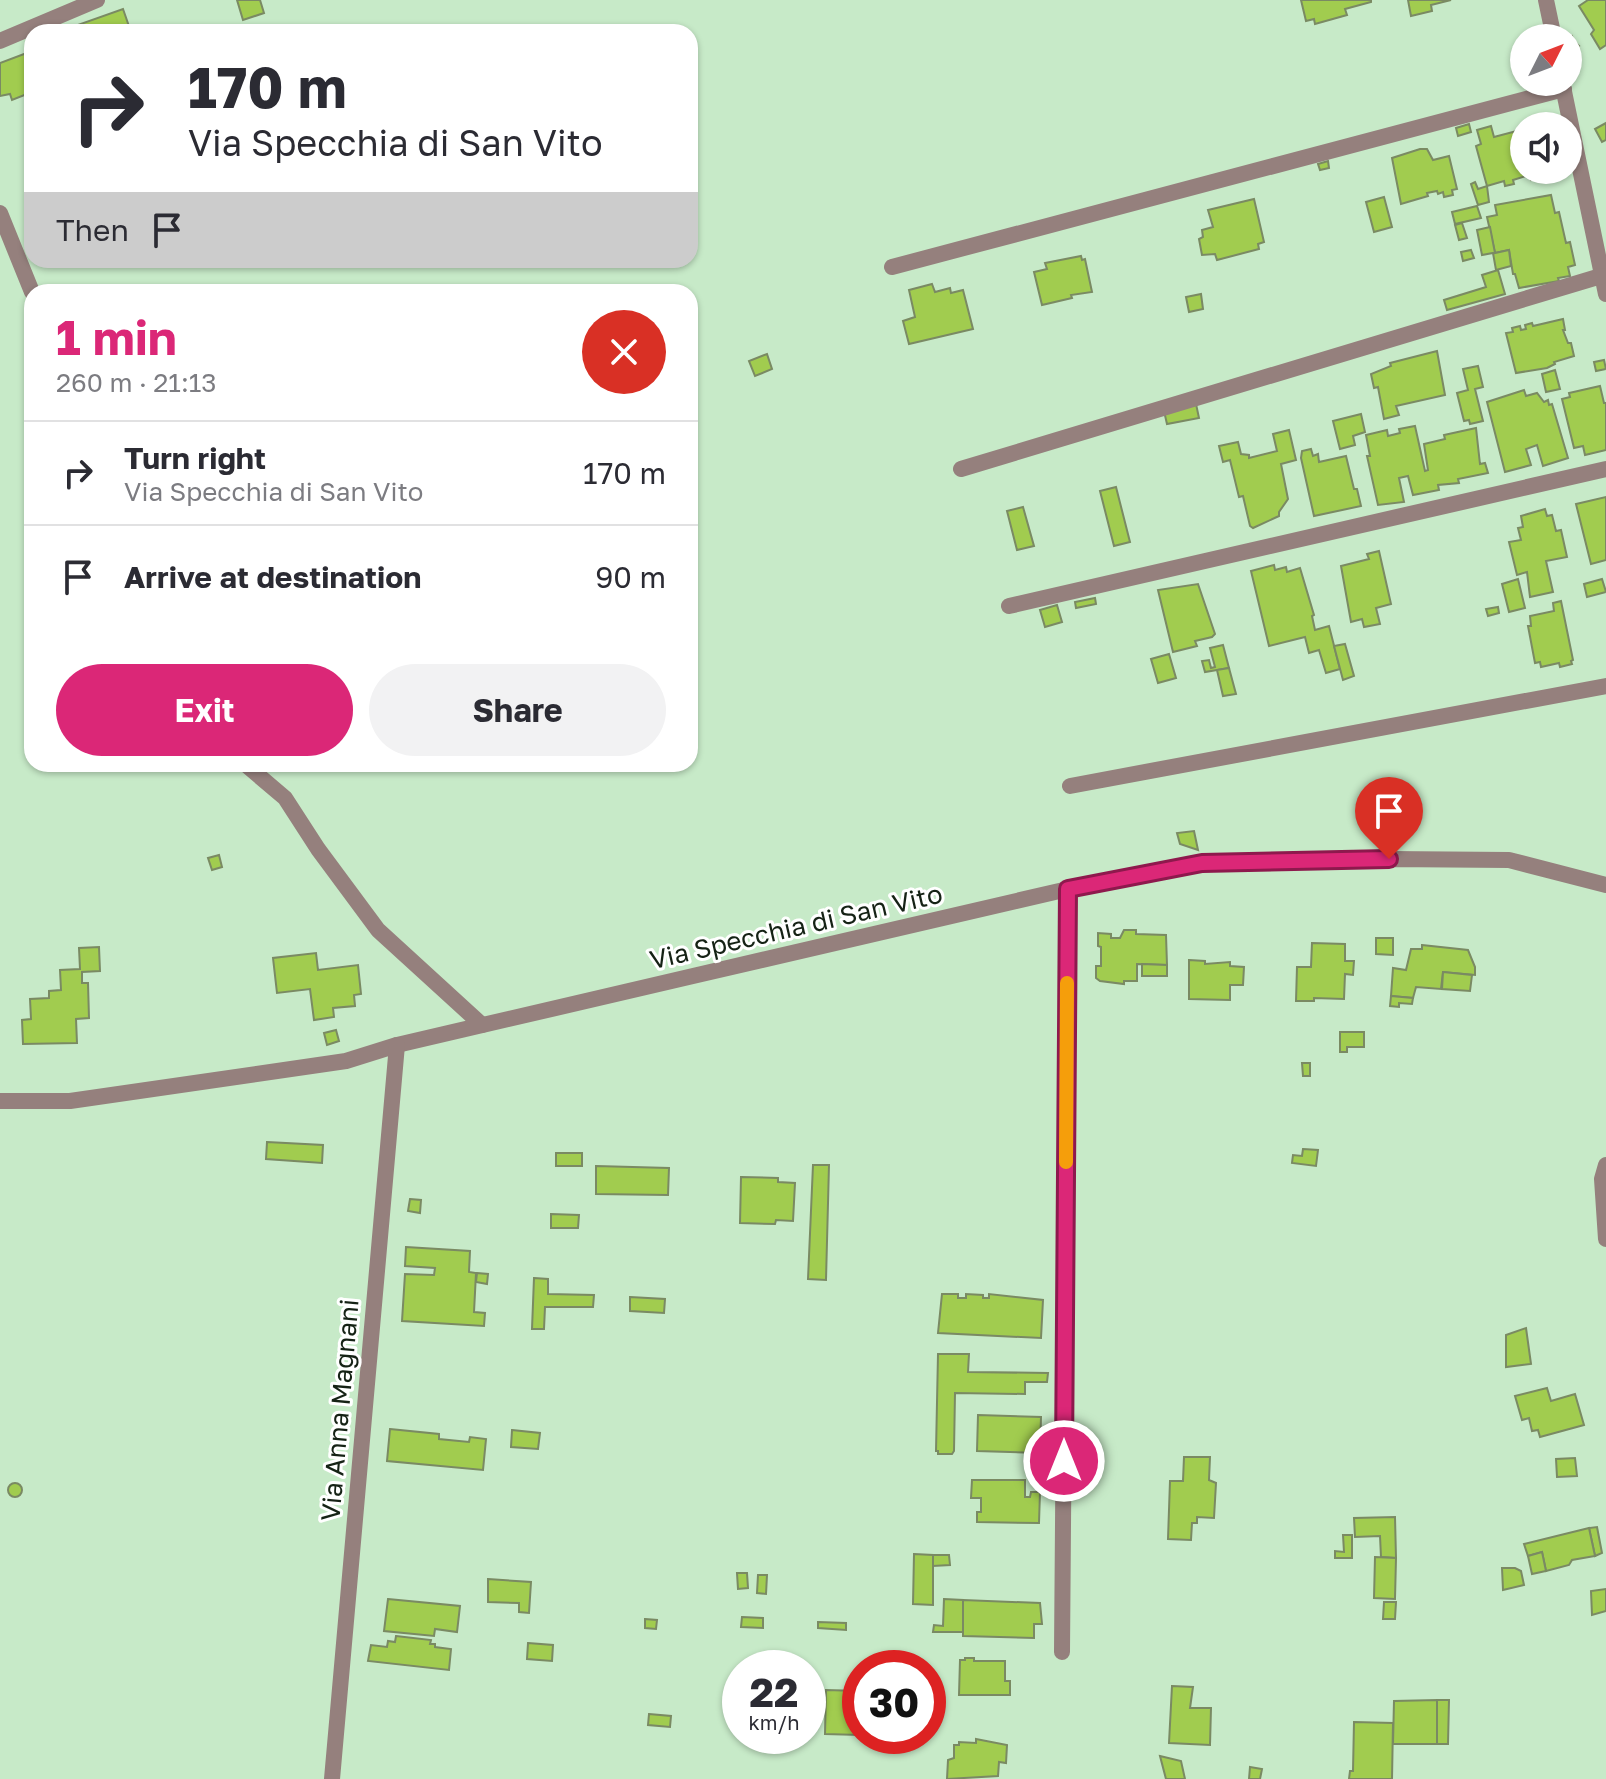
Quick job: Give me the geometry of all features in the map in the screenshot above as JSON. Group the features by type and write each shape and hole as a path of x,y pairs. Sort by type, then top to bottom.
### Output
{"street":[{"path":"40,24 97,0"},
{"path":"1546,0 1551,24"},
{"path":"0,41 24,31"},
{"path":"892,267 1526,96"},
{"path":"1565,96 1606,294"},
{"path":"0,213 29,284"},
{"path":"961,469 1601,276"},
{"path":"1009,606 1606,469"},
{"path":"1070,786 1606,686"},
{"path":"254,772 285,798 378,930 482,1025"},
{"name":"Via Specchia di San Vito","path":"0,1101 70,1101 346,1061 397,1045 1068,889 1202,863 1509,860 1606,885"},
{"path":"1062,1652 1068,889"},
{"name":"Via Anna Magnani","path":"332,1779 397,1045"},
{"path":"1606,1165 1602,1179 1606,1239"}],"building":[{"path":"237,0 260,0 264,13 243,20"},
{"path":"1301,0 1371,2 1345,9 1347,15 1315,24 1314,19 1306,21"},
{"path":"1408,0 1451,0 1431,5 1432,11 1411,16"},
{"path":"1588,0 1606,0 1606,45 1600,49 1591,34 1594,30 1579,6"},
{"path":"123,9 128,24 80,24"},
{"path":"24,54 24,95 12,100 10,94 0,96 0,63"},
{"path":"1606,123 1606,140 1602,142 1595,129"},
{"path":"1469,124 1471,132 1458,136 1456,128"},
{"path":"1491,126 1494,137 1510,133 1510,184 1514,184 1505,186 1504,181 1487,186 1476,146 1481,144 1477,130"},
{"path":"1427,149 1433,160 1449,156 1457,189 1452,190 1453,195 1444,197 1443,192 1438,194 1437,191 1401,204 1392,158"},
{"path":"1328,161 1329,168 1320,170 1318,164"},
{"path":"1475,182 1478,189 1487,186 1489,202 1478,205 1471,184"},
{"path":"1551,195 1555,213 1559,212 1566,243 1570,242 1575,265 1568,267 1570,276 1558,278 1559,281 1519,288 1509,250 1495,253 1487,217 1497,215 1495,205"},
{"path":"1384,197 1392,227 1374,232 1366,202"},
{"path":"1254,199 1264,242 1258,244 1259,249 1217,260 1215,254 1202,255 1199,239 1203,237 1202,230 1213,227 1208,210"},
{"path":"1477,206 1481,218 1455,224 1452,212"},
{"path":"1462,223 1467,238 1459,240 1455,225"},
{"path":"1490,227 1495,253 1509,250 1511,266 1496,270 1493,253 1482,255 1477,230"},
{"path":"1471,250 1474,258 1463,261 1461,252"},
{"path":"1081,256 1082,260 1085,259 1092,292 1042,305 1034,272 1047,269 1045,263"},
{"path":"1498,270 1505,294 1447,310 1444,300 1486,287 1482,275"},
{"path":"932,284 935,292 950,288 951,293 963,290 973,329 909,344 903,321 915,317 909,290"},
{"path":"1201,294 1203,309 1189,312 1186,297"},
{"path":"1563,319 1563,330 1574,356 1554,362 1547,368 1516,373 1506,333 1520,326 1521,330 1526,329 1525,325 1532,323 1533,326"},
{"path":"1437,351 1445,395 1396,406 1399,415 1384,419 1378,387 1374,388 1371,374 1391,366 1390,363"},
{"path":"767,354 772,369 755,376 749,361"},
{"path":"1604,360 1606,369 1596,371 1594,362"},
{"path":"1478,366 1483,387 1475,389 1483,421 1470,424 1469,420 1464,421 1457,393 1468,390 1463,369"},
{"path":"1555,370 1560,389 1546,392 1542,374"},
{"path":"1600,386 1606,403 1606,450 1585,455 1583,446 1574,448 1562,399 1570,397 1569,393"},
{"path":"1524,390 1526,396 1537,393 1544,402 1548,400 1549,405 1552,404 1568,458 1543,466 1537,445 1526,449 1531,465 1505,472 1487,402"},
{"path":"1196,404 1199,418 1167,424 1164,411"},
{"path":"1361,414 1365,432 1353,436 1355,445 1340,449 1333,421"},
{"path":"1415,426 1425,471 1428,470 1424,444 1445,439 1444,435 1476,428 1480,464 1485,463 1488,473 1458,479 1459,483 1438,485 1439,490 1413,495 1408,476 1399,478 1404,502 1378,505 1367,456 1370,456 1366,435 1387,430 1388,436 1400,433 1399,429"},
{"path":"1289,430 1296,460 1281,464 1288,499 1279,516 1253,528 1243,496 1239,497 1230,460 1223,462 1219,446 1238,442 1241,454 1249,455 1249,458 1277,451 1273,434"},
{"path":"1311,449 1313,456 1318,454 1319,462 1346,456 1361,506 1314,516 1301,458 1302,451"},
{"path":"1116,487 1130,542 1114,546 1100,491"},
{"path":"1606,497 1606,560 1591,564 1576,504"},
{"path":"1023,507 1034,546 1017,550 1007,511"},
{"path":"1545,509 1547,516 1552,515 1556,531 1561,530 1567,557 1546,561 1553,592 1530,597 1527,572 1517,575 1509,542 1521,540 1518,528 1523,527 1521,516"},
{"path":"1379,551 1391,604 1376,608 1380,624 1364,627 1362,619 1351,622 1341,566 1369,559 1367,554"},
{"path":"1274,565 1275,570 1286,567 1287,572 1300,568 1314,615 1315,630 1329,626 1340,669 1326,673 1319,650 1309,653 1305,637 1269,646 1251,571"},
{"path":"1518,579 1525,608 1509,612 1502,584"},
{"path":"1602,579 1606,592 1587,597 1584,584"},
{"path":"1198,584 1215,634 1195,641 1197,646 1173,652 1158,590"},
{"path":"1095,598 1096,604 1076,608 1075,602"},
{"path":"1561,601 1572,664 1541,667 1540,662 1535,663 1528,626 1531,626 1530,616 1554,611 1553,603"},
{"path":"1057,605 1062,622 1045,627 1040,610"},
{"path":"1498,607 1499,613 1488,616 1486,609"},
{"path":"1345,644 1354,676 1343,680 1334,646"},
{"path":"1223,645 1229,668 1205,672 1202,661 1209,660 1211,668 1215,667 1210,648"},
{"path":"1169,654 1176,678 1158,683 1151,659"},
{"path":"1229,668 1236,694 1223,696 1217,670"},
{"path":"1194,831 1198,850 1180,844 1177,833"},
{"path":"219,855 222,867 212,870 208,858"},
{"path":"1124,930 1136,930 1136,934 1166,935 1167,965 1137,964 1137,981 1124,981 1124,984 1100,981 1096,978 1096,966 1101,966 1098,933 1120,938"},
{"path":"1376,938 1393,938 1393,955 1376,954"},
{"path":"1312,943 1345,944 1345,961 1354,961 1353,975 1345,974 1344,999 1296,1001 1297,967 1311,967"},
{"path":"1422,945 1468,950 1475,975 1443,972 1441,989 1416,987 1413,998 1391,996 1393,968 1406,970 1411,949 1422,949"},
{"path":"99,947 100,971 82,972 82,983 88,983 89,1018 76,1019 77,1043 23,1044 22,1020 31,1019 30,999 49,998 49,991 61,990 60,970 80,969 79,948"},
{"path":"316,953 318,970 358,965 361,994 354,995 355,1006 333,1008 334,1017 314,1020 310,989 277,993 273,958"},
{"path":"1189,960 1205,961 1205,964 1230,962 1230,966 1244,967 1243,985 1230,985 1230,1000 1189,999"},
{"path":"1142,964 1167,965 1167,976 1142,976"},
{"path":"1443,972 1472,975 1470,991 1442,989"},
{"path":"1391,996 1413,998 1412,1004 1390,1006"},
{"path":"336,1030 339,1041 327,1045 324,1033"},
{"path":"1340,1032 1364,1032 1364,1047 1347,1047 1347,1052 1340,1052"},
{"path":"1302,1063 1310,1063 1310,1076 1303,1076"},
{"path":"267,1142 323,1145 322,1163 266,1159"},
{"path":"1303,1149 1318,1150 1316,1166 1292,1163 1293,1155 1302,1156"},
{"path":"556,1153 582,1153 582,1166 556,1166"},
{"path":"813,1165 829,1165 826,1280 808,1279"},
{"path":"596,1166 669,1168 668,1195 596,1194"},
{"path":"741,1177 778,1178 778,1182 795,1183 793,1221 740,1223"},
{"path":"410,1199 421,1200 420,1213 408,1211"},
{"path":"551,1214 579,1215 578,1228 551,1228"},
{"path":"406,1247 470,1251 469,1272 476,1273 474,1312 485,1313 484,1326 402,1321 405,1274 434,1275 435,1268 405,1266"},
{"path":"477,1273 488,1274 487,1284 476,1282"},
{"path":"534,1278 548,1279 548,1294 594,1295 593,1307 545,1307 544,1329 532,1329"},
{"path":"942,1294 958,1294 958,1298 966,1298 966,1294 989,1298 989,1294 1043,1300 1041,1338 938,1333"},
{"path":"630,1297 665,1299 664,1313 630,1311"},
{"path":"1526,1328 1531,1364 1506,1367 1506,1335"},
{"path":"938,1354 969,1354 968,1372 1048,1373 1047,1382 1025,1382 1025,1394 955,1393 954,1451 952,1454 938,1454"},
{"path":"1547,1388 1551,1401 1575,1394 1584,1425 1540,1437 1538,1430 1532,1431 1529,1418 1522,1420 1515,1396"},
{"path":"978,1415 1041,1417 1040,1453 977,1451"},
{"path":"390,1429 439,1434 439,1439 469,1442 470,1437 486,1439 483,1470 387,1461"},
{"path":"512,1430 540,1433 538,1449 511,1447"},
{"path":"1184,1457 1210,1457 1209,1480 1216,1483 1214,1518 1197,1517 1197,1523 1192,1523 1191,1540 1168,1539 1170,1481 1183,1481"},
{"path":"1575,1458 1577,1476 1557,1477 1556,1459"},
{"path":"972,1480 1025,1480 1025,1497 1030,1497 1031,1492 1040,1492 1039,1523 977,1522 981,1498 971,1498"},
{"path":"15,1483 22,1490 15,1497 8,1490"},
{"path":"1395,1517 1396,1558 1381,1557 1380,1536 1355,1537 1354,1518"},
{"path":"1597,1527 1602,1553 1595,1556 1589,1528"},
{"path":"1589,1528 1595,1556 1572,1560 1569,1565 1546,1571 1542,1552 1528,1556 1524,1544"},
{"path":"1343,1535 1352,1535 1352,1558 1335,1558 1335,1551 1344,1552"},
{"path":"1542,1552 1546,1571 1532,1574 1528,1556"},
{"path":"914,1554 933,1555 933,1605 913,1604"},
{"path":"933,1555 949,1555 950,1565 933,1566"},
{"path":"1375,1557 1396,1558 1395,1599 1374,1598"},
{"path":"1502,1568 1521,1571 1524,1585 1503,1590"},
{"path":"737,1573 747,1573 748,1588 738,1589"},
{"path":"758,1575 767,1575 766,1594 757,1593"},
{"path":"488,1579 531,1582 529,1613 519,1612 519,1603 488,1602"},
{"path":"1606,1589 1606,1611 1592,1615 1591,1591"},
{"path":"388,1599 460,1606 457,1632 435,1629 434,1636 384,1631"},
{"path":"944,1599 963,1600 963,1632 933,1632 934,1625 943,1626"},
{"path":"963,1600 1040,1603 1042,1624 1034,1624 1034,1638 963,1636"},
{"path":"1384,1602 1396,1602 1395,1619 1383,1619"},
{"path":"742,1617 763,1618 763,1628 741,1627"},
{"path":"645,1619 657,1620 656,1629 645,1628"},
{"path":"818,1622 846,1623 846,1630 818,1628"},
{"path":"396,1636 431,1640 430,1644 435,1644 435,1647 451,1649 449,1670 368,1661 371,1645 387,1647 388,1641 395,1642"},
{"path":"528,1643 553,1645 552,1661 527,1659"},
{"path":"960,1660 1005,1661 1005,1681 1010,1681 1010,1695 959,1695"},
{"path":"1172,1686 1193,1687 1190,1708 1211,1708 1210,1745 1169,1743"},
{"path":"826,1690 842,1690 842,1734 826,1734"},
{"path":"1437,1700 1449,1700 1448,1744 1437,1744"},
{"path":"1437,1700 1437,1744 1393,1744 1394,1701"},
{"path":"649,1714 671,1716 670,1727 648,1725"},
{"path":"1354,1722 1393,1723 1392,1779 1349,1779 1350,1771 1353,1771"},
{"path":"976,1739 1007,1745 1006,1763 999,1762 998,1776 947,1779 948,1760 954,1758 954,1745 959,1745 959,1742 976,1743"},
{"path":"1160,1756 1181,1761 1185,1779 1166,1779"},
{"path":"1250,1767 1262,1769 1260,1779 1249,1779"}],"slow traffic":[{"path":"1066,1162 1067,983"}],"route":[{"path":"1064,1461 1068,889 1202,863 1389,859"}]}
